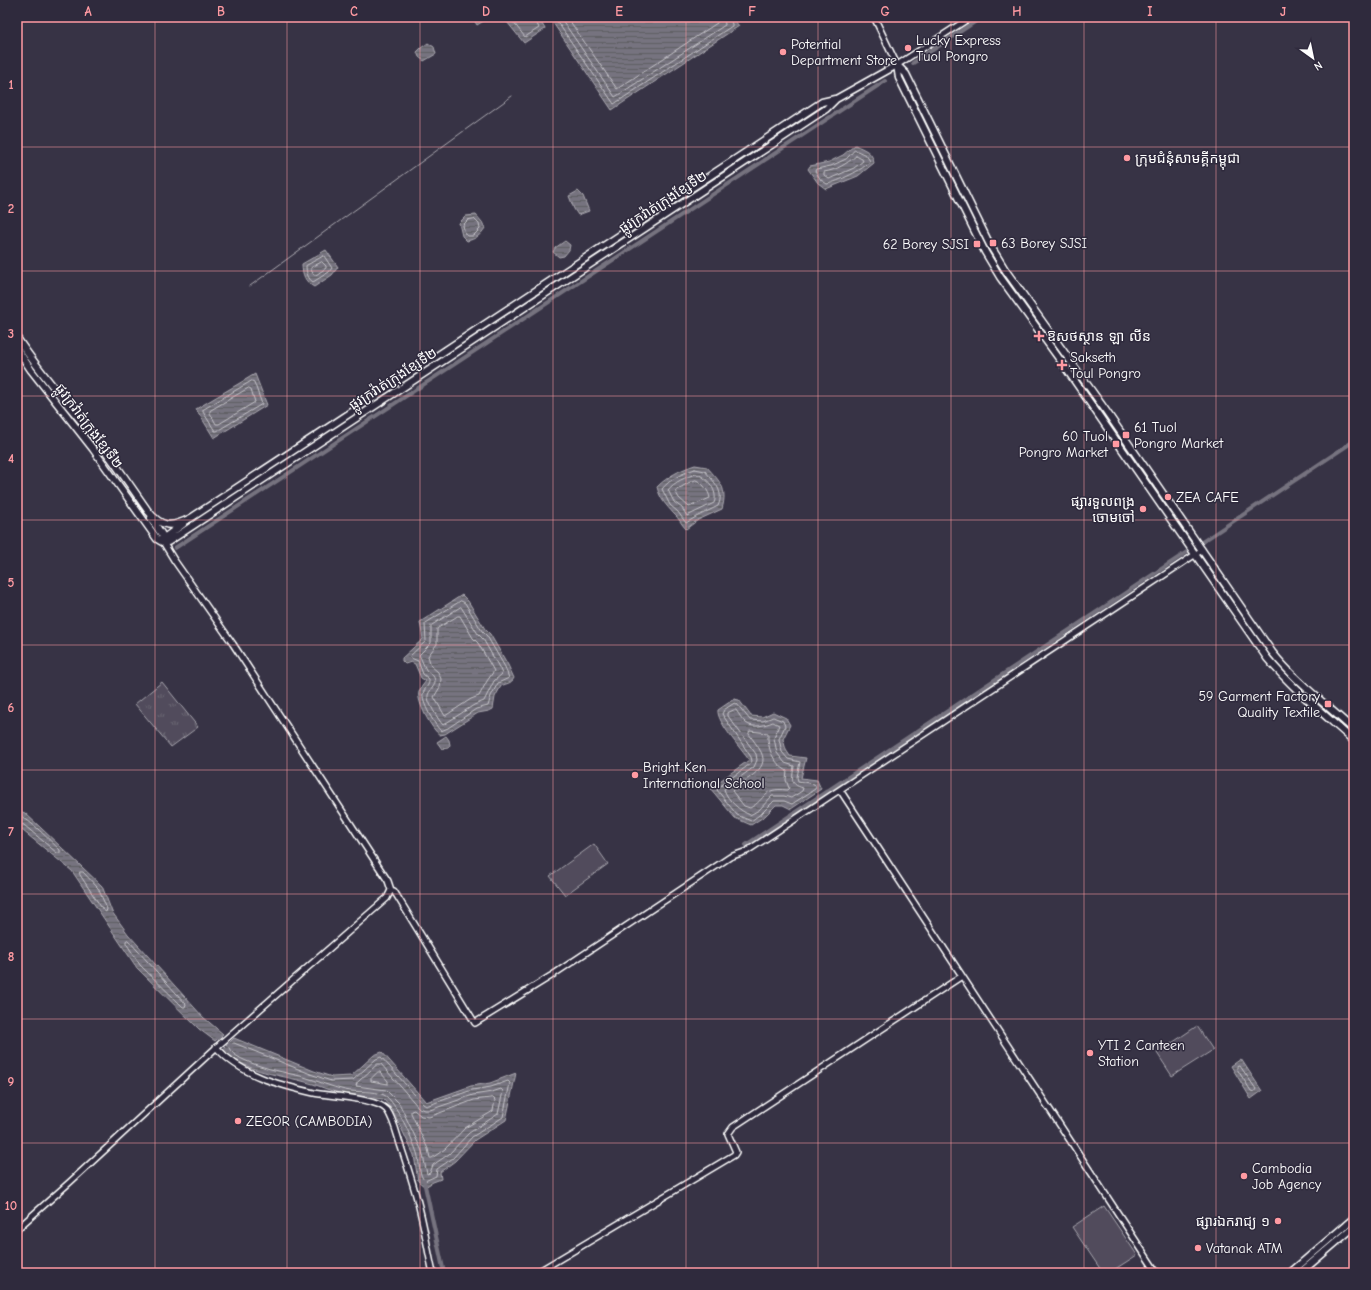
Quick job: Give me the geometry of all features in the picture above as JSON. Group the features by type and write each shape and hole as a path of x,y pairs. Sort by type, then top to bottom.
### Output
{"main road":[{"name":"ផ្លូវក្រវ៉ាត់ក្រុងខ្សែទី២","path":"17,349 31,370 93,449 157,539 172,540 826,109 836,99 898,65"},
{"path":"898,65 906,74 990,245 1002,266 1066,354 1255,628 1281,663 1310,692 1354,730"},
{"path":"898,65 899,78 995,271 1055,353 1248,632 1277,671 1303,697 1354,740"},
{"name":"ផ្លូវក្រវ៉ាត់ក្រុងខ្សែទី២","path":"17,338 73,413 97,440 148,511 159,522 167,525 176,525 191,518 822,102 836,99"},
{"path":"615,239 619,245"},
{"path":"518,302 523,309"},
{"path":"148,511 152,522 164,540 191,518"},
{"path":"1290,1273 1354,1218"},
{"path":"1300,1273 1354,1227"}],"street":[{"path":"874,17 898,65 971,17"},
{"path":"164,540 167,550 232,644 388,881 391,890 394,891 475,1023 551,976 730,857 747,851 840,790 1199,546"},
{"path":"840,790 1157,1273"},
{"path":"17,1229 228,1036 387,898 391,890"},
{"path":"536,1273 734,1155 736,1152 728,1134 733,1127 962,976"},
{"path":"218,1046 222,1054 259,1077 285,1086 315,1093 377,1103 386,1109 396,1131 420,1209 433,1273"}],"green space":[{"path":"162,682 198,727 171,747 135,704"},
{"path":"594,844 608,864 565,895 550,876"},
{"path":"1197,1026 1213,1050 1172,1076 1157,1053"},
{"path":"1104,1206 1137,1255 1109,1273 1103,1273 1072,1227"}],"water":[{"path":"472,17 490,17 477,25"},
{"path":"503,17 538,17 545,29 524,43"},
{"path":"549,17 732,17 739,26 612,110"},
{"path":"428,43 434,47 436,54 424,61 419,57 417,52"},
{"path":"855,145 870,153 874,163 858,176 826,189 818,183 808,169 810,166 829,162 843,155"},
{"path":"578,191 583,196 589,211 578,215 569,196"},
{"path":"476,215 485,228 477,237 467,241 462,236 459,223 466,216"},
{"path":"565,241 570,245 569,250 564,256 559,257 553,252 555,248"},
{"path":"326,250 338,267 332,275 314,287 308,283 302,264"},
{"path":"255,374 267,405 214,438 196,409"},
{"path":"695,465 707,467 716,477 722,486 724,502 722,509 698,520 686,529 668,508 657,487 674,474"},
{"path":"462,595 468,601 485,629 490,634 514,678 510,682 501,686 495,697 493,709 478,713 445,734 440,735 429,722 420,702 419,692 426,681 421,678 415,664 411,662 405,664 402,661 402,658 423,639 420,622"},
{"path":"734,699 739,700 751,716 762,717 773,712 786,718 790,725 783,739 786,750 790,756 806,758 801,778 817,780 821,789 791,809 783,805 776,805 765,816 751,825 735,818 710,788 749,760 725,728 718,715 718,710"},
{"path":"446,736 450,745 448,748 442,749 437,742"},
{"path":"17,810 25,813 102,886 112,912 128,934 203,1017 223,1034 215,1041 199,1029 137,968 72,871 17,826"},
{"path":"234,1038 332,1077 351,1076 374,1055 382,1052 426,1102 471,1086 490,1083 516,1073 506,1120 475,1140 455,1161 440,1172 441,1179 425,1187 418,1181 414,1155 392,1109 383,1099 346,1095 308,1082 270,1074 249,1067 231,1056 223,1049"},
{"path":"1241,1059 1262,1091 1251,1099 1231,1066"}],"waterway":[{"path":"913,63 982,17"},
{"path":"175,548 885,81"},
{"path":"250,286 512,96"},
{"path":"746,845 1354,441"},
{"path":"215,1034 232,1046"},
{"path":"424,1181 444,1273"}],"place":[{"name":"Lucky Express Tuol Pongro","path":"908,48"},
{"name":"Potential Department Store","path":"783,52"},
{"name":"ក្រុមជំនុំសាមគ្គីកម្ពុជា","path":"1127,158"},
{"name":"63 Borey SJSI","path":"993,243"},
{"name":"62 Borey SJSI","path":"977,244"},
{"name":"ឱសថស្ថាន ឡា លីន","path":"1039,336"},
{"name":"Sakseth Toul Pongro","path":"1062,365"},
{"name":"61 Tuol Pongro Market","path":"1126,435"},
{"name":"60 Tuol Pongro Market","path":"1116,444"},
{"name":"ZEA CAFE","path":"1168,497"},
{"name":"ផ្សារទួលពង្រ ចោមចៅ","path":"1143,509"},
{"name":"59 Garment Factory Quality Textile","path":"1328,704"},
{"name":"Bright Ken International School","path":"635,775"},
{"name":"YTI 2 Canteen Station","path":"1090,1053"},
{"name":"ZEGOR (CAMBODIA)","path":"238,1121"},
{"name":"Cambodia Job Agency","path":"1244,1176"},
{"name":"ផ្សារឯករាជ្យ ១","path":"1278,1221"},
{"name":"Vatanak ATM","path":"1198,1248"}]}
